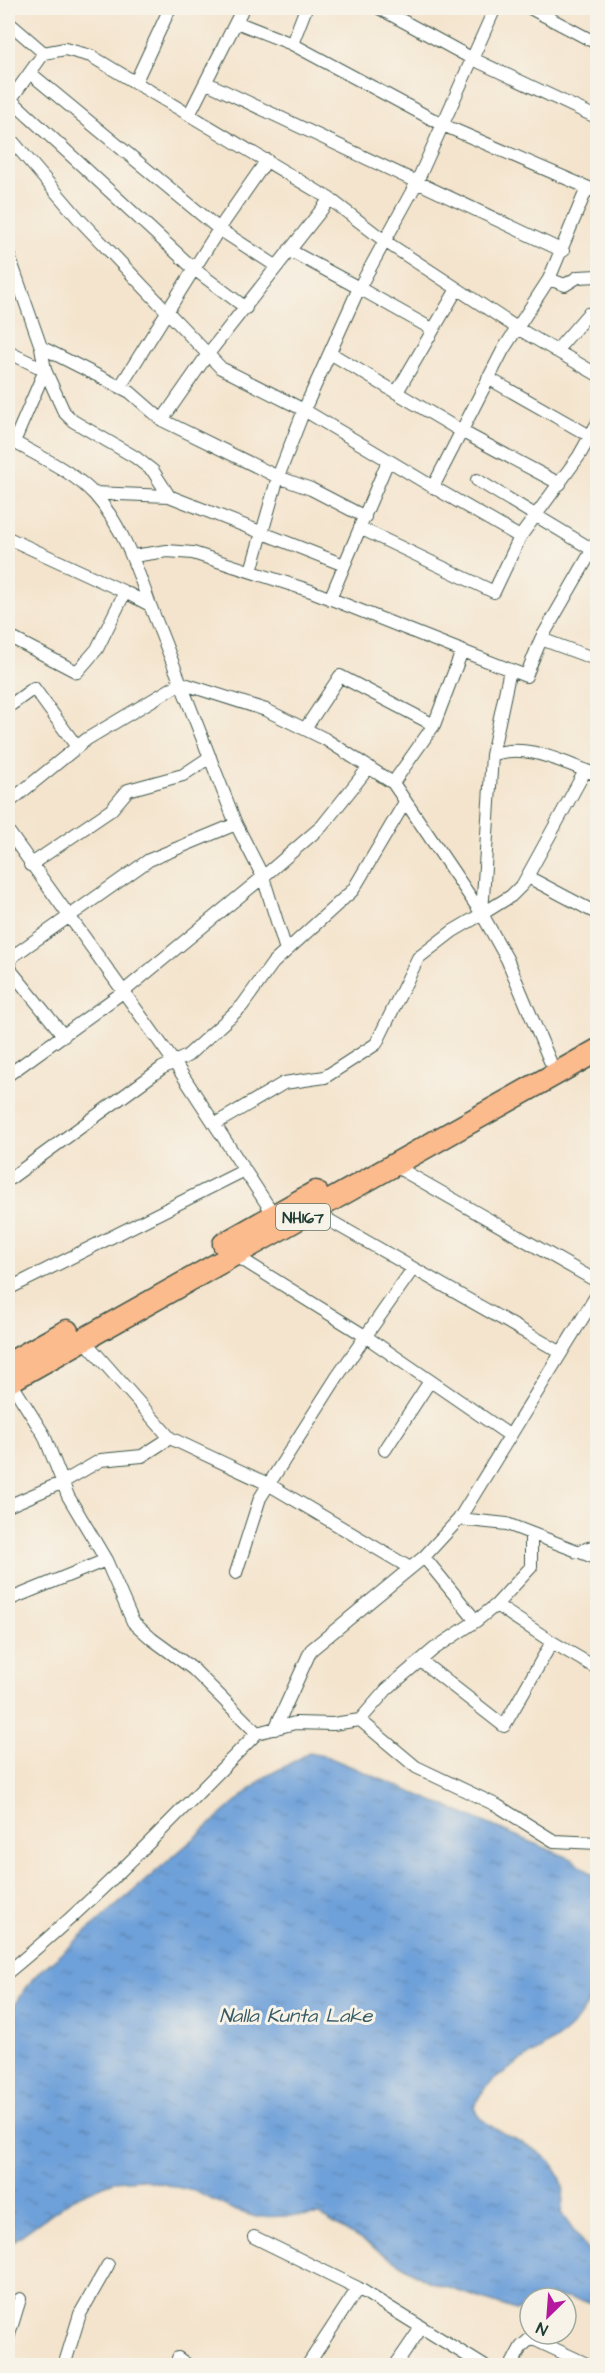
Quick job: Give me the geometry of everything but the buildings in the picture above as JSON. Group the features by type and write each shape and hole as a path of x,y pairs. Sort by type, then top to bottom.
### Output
{"highway":[{"name":"NH167","path":"8,1376 274,1215 597,1036"},
{"name":"NH167","path":"8,1376 84,1340 597,1050"}],"street":[{"path":"136,81 170,8"},
{"path":"190,113 243,8"},
{"path":"292,44 306,8"},
{"path":"379,8 473,59 597,118"},
{"path":"251,571 278,477 304,410 359,288 416,184 495,8"},
{"path":"530,8 597,44"},
{"path":"8,22 44,53"},
{"path":"236,22 292,44 443,125 592,190 549,279 488,378 433,487"},
{"path":"246,308 194,269 9,101 44,53 65,49 91,56 136,81 330,199 386,242 457,289 517,328 597,375"},
{"path":"30,73 219,229 276,266"},
{"path":"207,83 416,184 563,251"},
{"path":"8,136 79,219 221,368 304,410 520,537"},
{"path":"120,387 219,229 267,160"},
{"path":"162,420 208,354 330,199"},
{"path":"288,250 432,329"},
{"path":"8,258 41,347 45,370 64,412 74,421 135,457 153,471 169,496"},
{"path":"549,279 565,285 578,277 597,276"},
{"path":"397,392 457,289"},
{"path":"556,351 588,314 597,319"},
{"path":"41,347 120,387 162,420 278,477 311,489 362,522 494,592 520,537 560,484 597,422"},
{"path":"8,352 45,370"},
{"path":"330,353 461,431 560,484"},
{"path":"8,454 11,440 45,370"},
{"path":"488,378 590,436"},
{"path":"11,440 58,467 93,493 116,523 133,556 150,605 237,824 263,877 286,950"},
{"path":"330,599 388,460"},
{"path":"133,556 167,551 194,553 330,599 526,676 541,639 596,548 535,517 477,480"},
{"path":"93,493 169,496 344,565"},
{"path":"8,538 150,605"},
{"path":"8,636 77,672 98,649 125,592"},
{"path":"541,639 597,660"},
{"path":"393,783 434,724 462,651"},
{"path":"482,914 492,755 510,670"},
{"path":"305,729 340,676 434,724"},
{"path":"8,802 77,747 181,683 266,710 305,729 393,783 482,914 507,959 550,1061"},
{"path":"8,707 34,688 77,747"},
{"path":"215,1124 284,1083 325,1077 376,1044 418,958 453,931 511,896 528,877 591,773 526,750 507,749 492,755"},
{"path":"30,865 111,810 129,790 183,775 210,758"},
{"path":"8,1074 123,992 263,877 322,826 369,767"},
{"path":"8,1180 162,1068 187,1056 242,1006 273,963 353,890 405,802"},
{"path":"64,1036 12,972 9,964 13,956 149,860 237,824"},
{"path":"9,838 174,1062 274,1215"},
{"path":"528,877 597,914"},
{"path":"395,1166 597,1282"},
{"path":"8,1289 245,1170"},
{"path":"313,1211 412,1270 560,1352"},
{"path":"235,1255 365,1336 509,1435"},
{"path":"236,1573 260,1498 268,1484 365,1336 412,1270"},
{"path":"275,1728 311,1650 424,1557 459,1519 597,1293"},
{"path":"84,1340 170,1438 268,1484 410,1568"},
{"path":"8,1376 44,1434 68,1496 106,1560 134,1622 152,1639 194,1670 257,1733"},
{"path":"386,1450 430,1381"},
{"path":"8,1506 63,1482 101,1460 142,1456 170,1438"},
{"path":"459,1519 507,1524 597,1559"},
{"path":"8,1972 40,1946 127,1864 257,1733 295,1723 333,1724 360,1720 387,1689 434,1648 496,1605 531,1567 531,1534"},
{"path":"577,1552 597,1545"},
{"path":"424,1557 476,1621"},
{"path":"8,1600 106,1560"},
{"path":"496,1605 597,1669"},
{"path":"421,1661 504,1726 552,1642"},
{"path":"360,1720 416,1767 498,1806 554,1841 597,1843"},
{"path":"254,2236 358,2288 421,2328 441,2337 482,2365"},
{"path":"64,2366 80,2314 108,2265"},
{"path":"307,2366 358,2288"},
{"path":"8,2338 20,2300"},
{"path":"395,2366 421,2328"},
{"path":"511,2366 521,2347 531,2338 591,2366"},
{"path":"178,2358 189,2366"}],"water":[{"name":"Nalla Kunta Lake","path":"309,1753 328,1757 574,1860 597,1878 598,1966 596,1980 586,2006 575,2023 560,2036 502,2073 480,2095 474,2108 492,2127 533,2148 556,2170 564,2188 561,2213 597,2264 597,2303 578,2300 578,2286 518,2286 518,2310 516,2310 428,2281 320,2215 256,2217 234,2210 194,2191 141,2179 113,2181 73,2198 8,2245 8,2014 34,1977 265,1777"}]}
